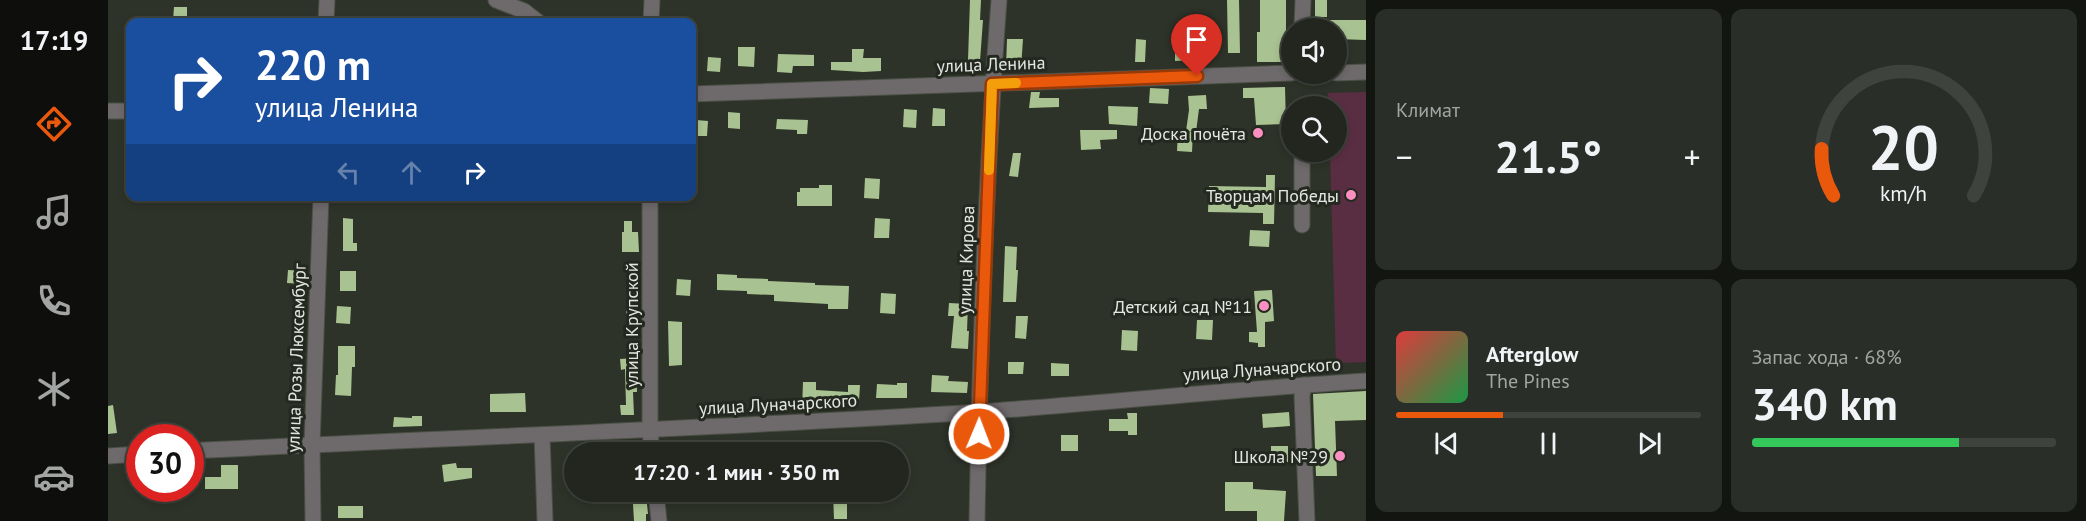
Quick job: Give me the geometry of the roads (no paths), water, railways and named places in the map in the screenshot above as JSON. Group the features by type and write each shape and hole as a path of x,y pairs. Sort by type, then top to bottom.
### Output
{"street":[{"path":"326,18 327,0"},
{"path":"496,0 524,5 535,18"},
{"path":"651,18 652,0"},
{"name":"улица Кирова","path":"977,521 992,84 999,0"},
{"path":"1302,0 1302,18"},
{"path":"1347,73 1366,72"},
{"name":"улица Ленина","path":"696,94 1281,73"},
{"path":"108,111 126,111"},
{"path":"1302,162 1302,225"},
{"name":"улица Розы Люксембург","path":"313,521 312,445 321,201"},
{"name":"улица Крупской","path":"650,201 651,442"},
{"name":"улица Луначарского","path":"204,450 650,431 979,412 1366,381"},
{"path":"1304,385 1302,396 1307,521"},
{"path":"542,435 545,521"},
{"path":"108,456 126,455"},
{"path":"657,502 659,521"}],"place":[{"name":"Доска почёта","path":"1258,133"},
{"name":"Творцам Победы","path":"1351,195"},
{"name":"Детский сад №11","path":"1264,306"},
{"name":"Школа №29","path":"1340,456"}]}
